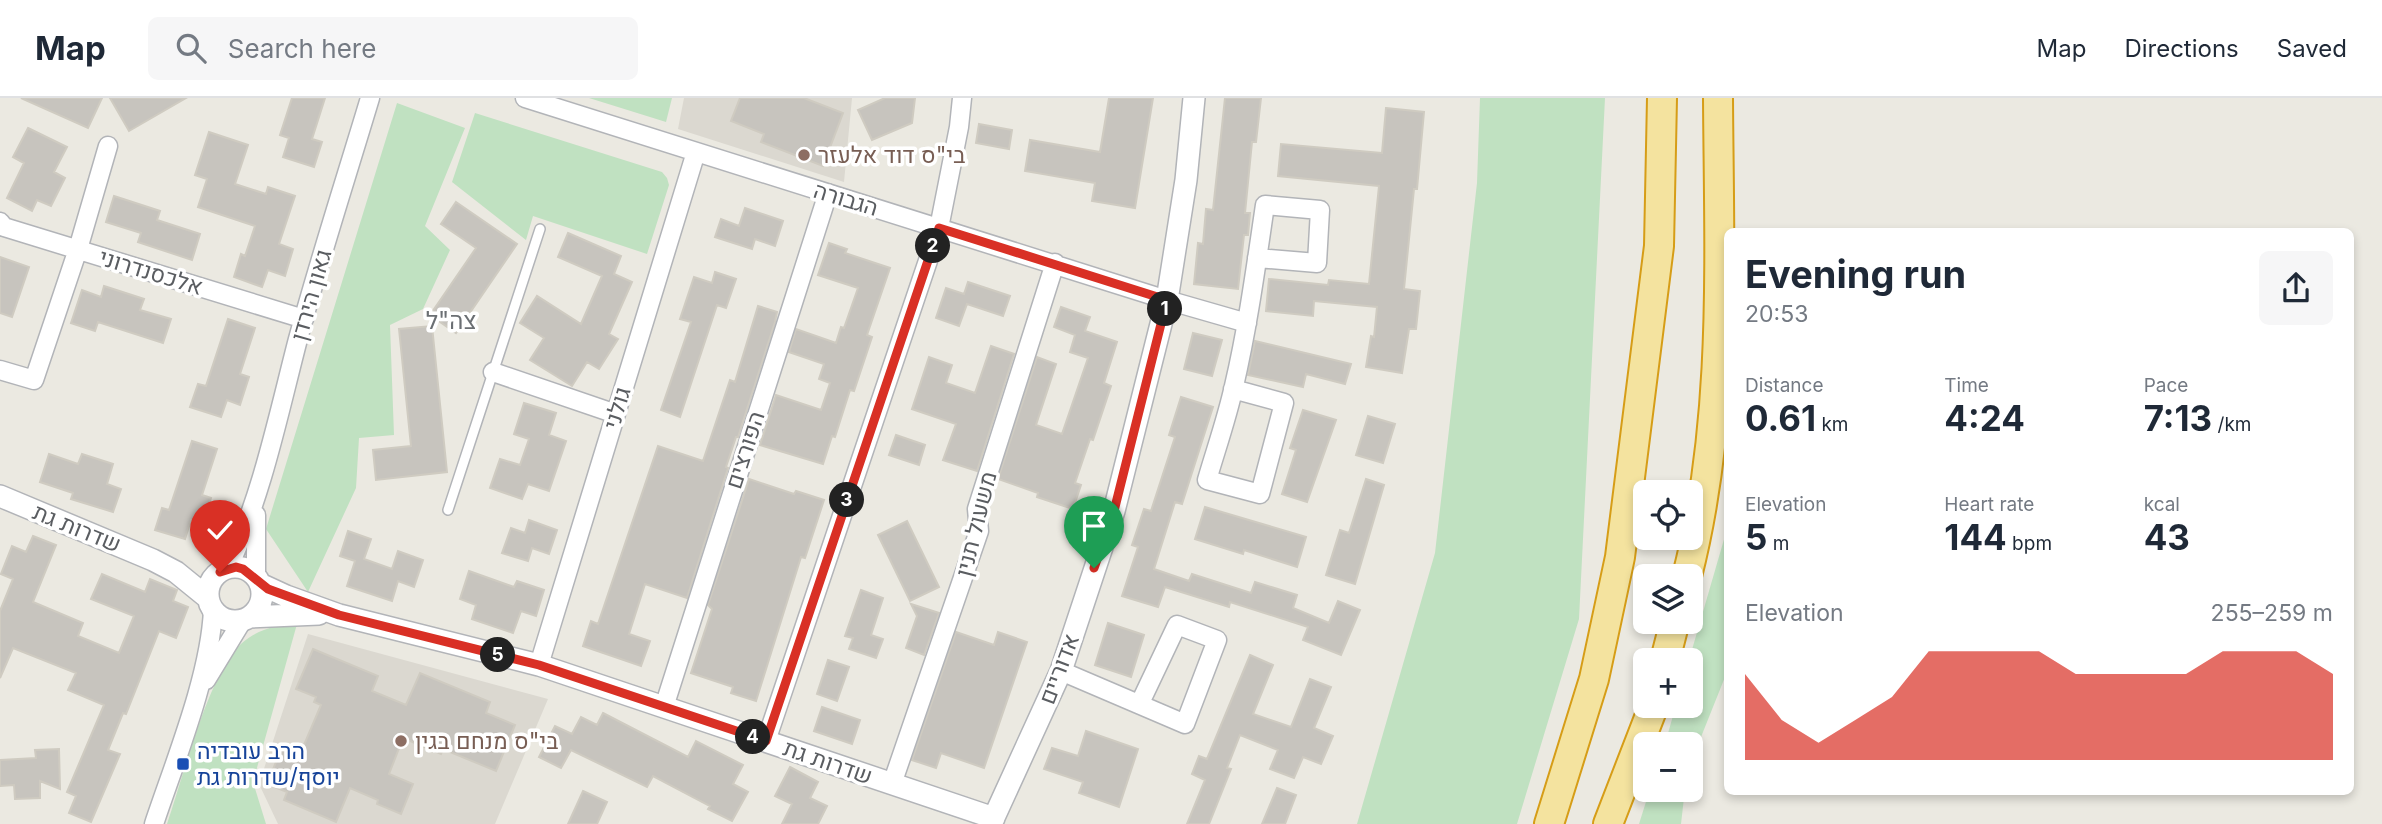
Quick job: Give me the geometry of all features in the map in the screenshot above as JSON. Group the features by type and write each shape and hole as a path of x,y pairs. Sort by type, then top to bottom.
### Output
{"highway":[{"path":"1549,824 1594,679 1620,557 1658,246 1661,98"},
{"path":"1690,564 1697,537 1708,459 1719,350 1718,98"},
{"path":"1608,824 1649,718"}],"street":[{"name":"גאון הירדן","path":"224,570 244,531 257,494 304,319 370,98"},
{"name":"הגבורה","path":"525,98 1247,323"},
{"path":"766,741 939,228 962,98"},
{"name":"אדוריים","path":"992,821 1061,671 1114,511 1167,300 1186,180 1194,98"},
{"path":"0,370 34,380 78,249 107,146"},
{"name":"גולני","path":"539,665 696,152"},
{"name":"הפורצים","path":"664,707 828,193"},
{"path":"1233,389 1284,402 1260,494 1207,480 1233,389 1247,323 1265,205 1320,211 1317,263 1257,258"},
{"name":"אלכסנדרוני","path":"0,222 4,227 304,319"},
{"name":"משעול תנין","path":"892,784 979,531 977,509 1055,263"},
{"path":"493,373 615,414"},
{"name":"גאון הירדן","path":"257,494 258,581"},
{"name":"שדרות גת","path":"0,497 153,559 176,572 210,604"},
{"name":"שדרות גת","path":"153,559 224,570"},
{"path":"154,824 194,701 209,642 210,583 224,570 243,569 258,581 262,593 261,603 246,619 194,701"},
{"name":"שדרות גת","path":"258,581 286,596 339,615 539,665 892,784 992,821"},
{"path":"210,604 223,619 246,619"},
{"name":"שדרות גת","path":"246,619 339,615"},
{"path":"1061,671 1185,724 1217,640 1177,625 1140,703"}],"lane":[{"path":"448,510 540,229"}],"shaded area":[{"name":"בי\"ס דוד אלעזר","path":"684,98 852,98 844,182 678,129"},
{"name":"בי\"ס מנחם בגין","path":"308,634 548,699 495,824 278,824 259,784"}],"green space":[{"path":"589,98 672,98 666,122"},
{"path":"1480,98 1605,98 1579,619 1517,824 1357,824 1435,553 1477,183"},
{"path":"397,103 465,128 425,226 450,250 423,309 390,325 394,435 359,438 356,488 308,592 266,529"},
{"path":"475,113 662,172 669,185 647,254 533,216 526,240 452,182"},
{"path":"1724,539 1724,680 1703,732 1668,732 1672,718 1703,718 1703,648 1692,648 1697,634 1703,634 1703,612"},
{"path":"297,624 253,782 266,824 167,824 208,701 230,657 254,634"},
{"path":"1646,802 1684,802 1681,824 1639,824"}],"building":[{"path":"21,98 102,98 88,128"},
{"path":"110,98 186,98 129,131"},
{"path":"292,98 325,98 312,139 322,142 314,167 283,157 289,138 280,135"},
{"path":"740,98 804,98 843,113 823,166 761,142 764,134 731,121"},
{"path":"885,98 915,98 912,123 872,140 858,110"},
{"path":"1109,98 1153,98 1135,208 1092,201 1095,183 1025,171 1030,140 1100,152"},
{"path":"1225,98 1261,98 1256,142 1252,142 1245,213 1250,213 1248,235 1244,235 1238,289 1194,284 1198,243 1203,244 1206,209 1213,210"},
{"path":"1386,108 1424,112 1404,289 1420,291 1416,329 1409,329 1402,373 1366,367 1371,336 1374,337 1377,307 1314,301 1313,316 1266,311 1269,279 1328,285 1329,280 1369,284 1379,186 1278,176 1281,144 1382,153"},
{"path":"979,124 1012,130 1009,149 976,143"},
{"path":"28,128 67,147 54,172 65,178 51,206 37,200 32,211 7,198 24,163 13,157"},
{"path":"209,132 248,145 235,184 266,194 268,187 295,196 279,244 293,249 285,276 268,270 262,287 234,277 241,254 245,256 255,226 198,207 207,179 195,175"},
{"path":"114,196 160,211 157,220 200,234 192,260 138,242 141,233 106,222"},
{"path":"456,202 517,244 456,333 430,315 476,248 441,224"},
{"path":"745,208 783,221 775,246 755,239 752,249 715,237 721,219 739,226"},
{"path":"568,233 621,256 614,274 632,282 609,334 618,339 599,369 587,362 572,386 530,360 544,338 520,323 537,296 581,324 602,276 558,257"},
{"path":"829,243 847,249 845,253 890,268 867,335 872,337 854,391 850,390 823,464 760,445 776,395 821,410 830,383 819,379 824,364 789,352 796,329 836,343 841,327 844,328 858,288 818,275"},
{"path":"0,257 29,267 12,317 0,313"},
{"path":"715,272 736,279 726,308 717,305 680,417 661,410 691,322 680,319 694,277 712,283"},
{"path":"968,282 1010,296 1003,316 967,304 959,326 936,318 946,288 964,294"},
{"path":"104,286 144,299 140,310 171,319 163,343 98,322 95,331 71,323 82,290 101,297"},
{"path":"758,306 777,312 775,322 726,467 728,468 687,598 645,584 629,634 650,641 641,666 583,646 591,621 598,624 658,446 703,461 730,380 735,382"},
{"path":"1061,307 1090,317 1085,331 1117,342 1104,383 1111,386 1075,483 1081,485 1073,509 1037,497 1038,493 998,479 1037,357 1056,364 1036,425 1062,434 1088,358 1070,352 1075,335 1054,327"},
{"path":"228,319 255,328 240,374 249,377 240,405 227,400 221,417 190,407 198,384 206,386"},
{"path":"432,326 447,472 376,480 373,450 411,446 399,329"},
{"path":"1193,333 1222,340 1212,376 1184,369"},
{"path":"1255,341 1351,364 1345,384 1306,374 1303,387 1248,375"},
{"path":"991,346 1014,354 977,471 943,460 956,424 912,409 929,357 952,365 946,383 975,393"},
{"path":"1181,397 1213,407 1182,504 1175,502 1154,569 1189,581 1192,574 1251,593 1255,582 1297,595 1293,608 1329,623 1338,601 1360,610 1341,655 1303,640 1308,627 1230,602 1229,607 1165,587 1158,607 1122,596 1138,547 1132,545 1144,509 1151,511 1175,437 1169,435"},
{"path":"524,403 556,413 549,435 566,441 549,491 528,484 522,499 490,488 500,459 520,465 529,439 514,434"},
{"path":"1303,410 1336,420 1307,502 1282,494 1296,450 1290,448"},
{"path":"1368,416 1395,424 1383,463 1356,455"},
{"path":"896,435 925,445 919,465 889,455"},
{"path":"192,441 217,449 202,495 211,498 203,523 191,520 185,539 155,530 162,508 169,510"},
{"path":"49,454 78,464 82,454 113,464 107,484 121,489 113,512 71,499 73,493 40,482"},
{"path":"749,479 794,494 796,491 824,500 805,558 801,557 756,701 731,693 733,687 691,673 712,609 708,605"},
{"path":"1366,479 1384,485 1355,584 1326,575 1340,530 1349,533"},
{"path":"1205,507 1306,537 1297,567 1244,550 1243,554 1195,539"},
{"path":"529,520 557,530 549,554 532,548 528,561 502,553 511,528 525,533"},
{"path":"907,521 939,587 910,601 878,535"},
{"path":"348,531 371,539 364,559 392,569 398,551 423,560 414,587 398,581 392,601 347,586 355,561 340,556"},
{"path":"33,536 56,545 33,602 83,623 78,636 119,653 134,616 91,599 102,574 145,592 150,579 177,590 173,601 188,607 176,638 159,631 126,714 123,713 108,750 120,754 91,822 69,813 76,796 67,792 104,705 68,690 76,673 13,648 0,678 0,611 13,579 1,574 12,546 26,552"},
{"path":"469,571 514,587 517,581 544,590 536,616 521,611 513,633 472,619 476,605 460,599"},
{"path":"861,590 883,598 871,635 883,639 876,658 849,649 853,638 845,636"},
{"path":"911,604 939,613 924,655 906,648 917,616"},
{"path":"1108,623 1144,635 1131,677 1095,665"},
{"path":"956,632 994,645 998,632 1027,642 984,768 941,753 936,768 912,760"},
{"path":"313,649 378,676 372,691 406,705 420,673 490,702 486,713 515,725 496,771 443,749 441,754 403,738 389,774 413,784 401,814 350,788 336,822 284,800 287,792 267,784 283,745 301,752 321,705 314,702 316,697 296,689"},
{"path":"1250,655 1273,665 1253,714 1291,727 1310,679 1331,687 1314,728 1333,736 1321,764 1303,757 1294,778 1270,769 1278,750 1240,735 1227,768 1231,769 1209,824 1187,824 1205,780 1192,774 1199,756 1207,759"},
{"path":"828,660 849,667 837,701 817,694"},
{"path":"822,707 860,720 852,744 814,731"},
{"path":"603,713 688,757 696,741 743,765 733,784 748,792 732,821 708,809 710,806 653,776 647,787 571,750 561,768 539,757 555,726 572,734 581,717 597,725"},
{"path":"1086,731 1138,749 1119,807 1079,793 1083,782 1044,769 1052,748 1078,756"},
{"path":"59,749 60,789 40,781 40,798 15,799 14,785 0,786 0,760 36,758 35,750"},
{"path":"790,767 818,782 810,798 827,806 818,824 782,824 792,804 775,796"},
{"path":"1277,788 1296,795 1285,824 1262,824"},
{"path":"583,791 607,802 597,824 568,824"}],"place":[{"name":"בי\"ס דוד אלעזר","path":"804,155"},
{"name":"בי\"ס מנחם בגין","path":"401,741"},
{"name":"הרב עובדיה יוסף/שדרות גת","path":"183,764"}],"district":[{"name":"צה\"ל","path":"451,321"}],"route":[{"path":"220,572 228,568 243,569 268,589 339,615 539,665 766,741 939,228 1167,300 1114,511 1094,568"}]}
